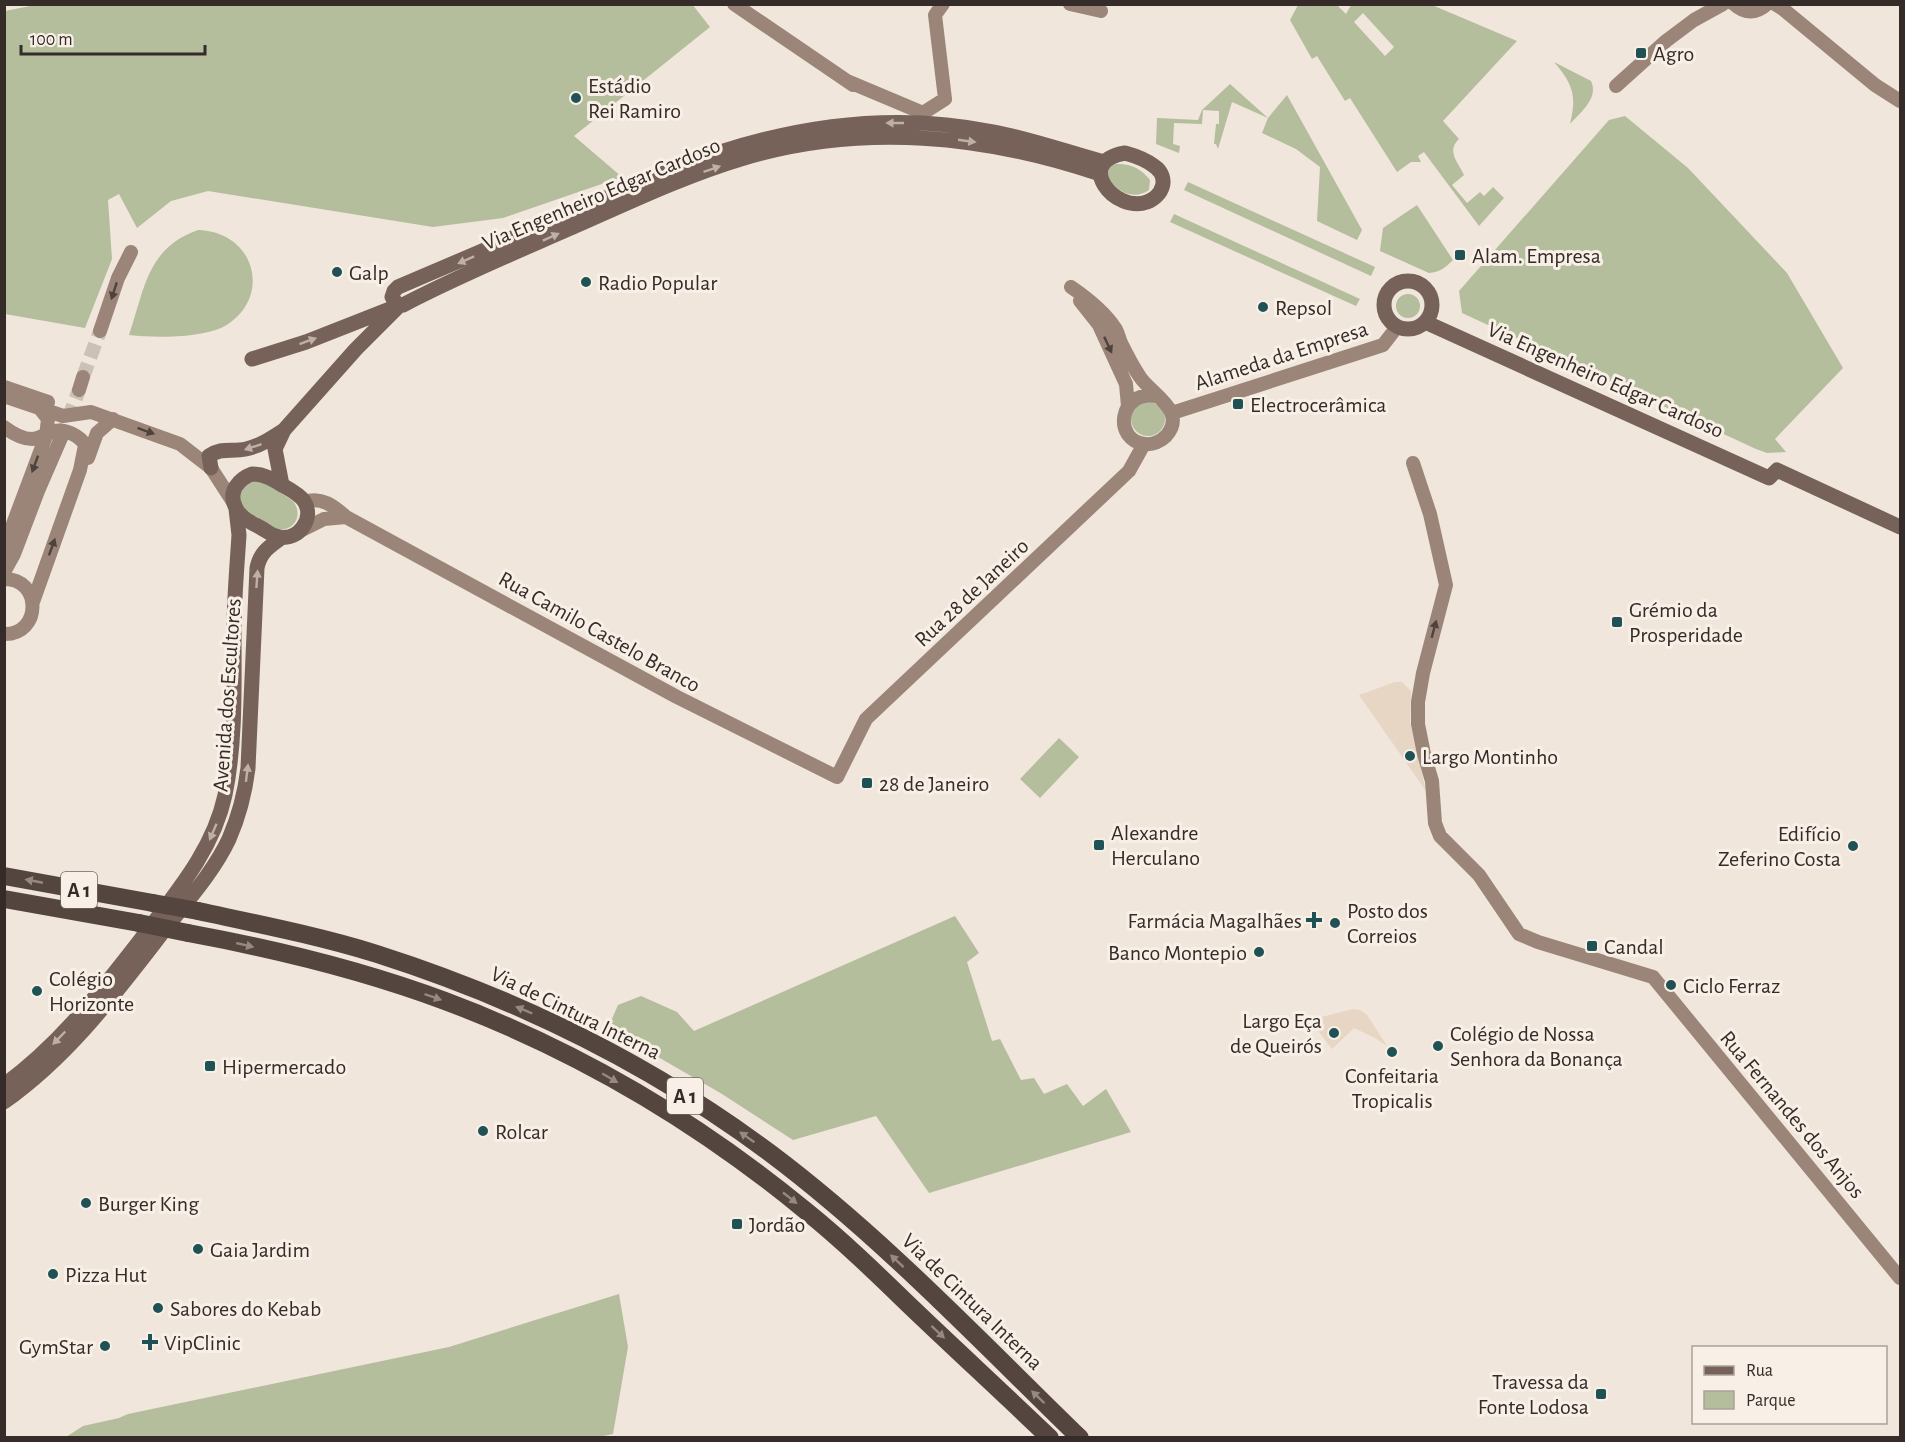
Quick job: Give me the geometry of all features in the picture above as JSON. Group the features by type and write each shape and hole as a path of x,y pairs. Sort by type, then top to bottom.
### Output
{"highway":[{"name":"Via de Cintura Interna","path":"4,876 198,911 306,934 376,954 453,980 575,1033 710,1111 770,1153 824,1196 902,1266 1080,1437"},
{"name":"Via de Cintura Interna","path":"4,899 139,923 339,967 436,998 530,1037 601,1072 734,1155 808,1212 1050,1437"}],"main road":[{"name":"Via Engenheiro Edgar Cardoso","path":"404,298 439,271 637,192 681,180 731,162 818,142 905,136 994,139 1071,165 1102,168"},
{"name":"Via Engenheiro Edgar Cardoso","path":"252,359 306,342 637,192"},
{"path":"1407,281 1421,285 1430,296 1432,303 1431,311 1425,322 1412,329 1397,327 1387,317 1384,303 1388,291 1393,286 1407,281"},
{"path":"211,468 209,456 218,450 249,449 284,430 347,358 404,298"},
{"name":"Via Engenheiro Edgar Cardoso","path":"1425,322 1900,527"},
{"path":"282,485 275,449 284,430"},
{"path":"252,474 267,476 300,496 305,502 308,517 302,530 281,538 240,515 234,506 233,495 239,481 252,474"},
{"name":"Avenida dos Escultores","path":"4,1085 44,1053 105,984 178,890 214,833 225,795 231,750 239,535 234,506"},
{"name":"Avenida dos Escultores","path":"4,1102 39,1076 75,1040 197,889 219,857 229,837 242,801 248,768 257,568 259,557 265,549 281,538"}],"street":[{"path":"734,4 862,91"},
{"path":"848,81 924,112 945,99 935,15 943,4"},
{"path":"1070,4 1101,11"},
{"path":"1616,86 1666,41 1694,20 1724,4"},
{"path":"1734,4 1750,12 1757,11 1767,4"},
{"path":"1775,4 1875,85 1900,101"},
{"path":"100,332 118,278 131,252"},
{"path":"1128,405 1126,384 1099,325 1071,287 1091,302 1115,328 1140,378 1172,413 1171,428 1167,435 1161,441 1144,444 1130,436 1125,429 1124,413 1128,405 1140,396 1156,396"},
{"name":"Alameda da Empresa","path":"1172,413 1383,345 1397,327"},
{"path":"4,387 77,414"},
{"path":"4,396 63,416 91,412 180,444 211,468 234,506"},
{"path":"4,548 46,436 48,419 41,410"},
{"path":"80,470 87,462 97,433 112,419"},
{"path":"4,427 26,438 46,436 59,431 81,439 85,445 80,470 33,602"},
{"path":"4,572 14,554 61,438"},
{"name":"Rua 28 de Janeiro","path":"837,777 866,719 1129,471 1144,444"},
{"name":"Rua Fernandes dos Anjos","path":"1413,463 1430,514 1446,585 1423,673 1418,702 1418,724 1432,781 1434,809 1440,836 1479,875 1519,934 1538,942 1653,977 1900,1278"},
{"name":"Rua Camilo Castelo Branco","path":"305,502 318,500 335,508 346,517 677,697 837,777"},
{"path":"302,530 324,519 346,517"},
{"path":"4,579 17,581 24,586 33,602 34,612 25,627 11,633 4,647"}],"green space":[{"path":"40,4 692,4 710,27 574,136 622,177 503,218 433,227 208,191 171,201 137,228 119,194 108,200 112,259 85,328 5,314 5,11"},
{"path":"1298,5 1337,5 1346,14 1351,5 1432,5 1517,41 1443,121 1459,139 1455,143 1453,152 1464,175 1452,185 1467,203 1480,192 1484,196 1493,187 1504,198 1479,226 1424,152 1418,156 1421,162 1411,162 1397,172 1350,98 1345,101 1317,56 1312,59 1290,20","holes":["1363,13 1394,47 1385,56 1354,22"]},
{"path":"1554,62 1591,81 1593,87 1588,104 1570,124 1573,106 1572,91 1566,77"},
{"path":"1230,84 1268,118 1232,102 1218,149 1214,144 1216,124 1219,124 1219,111 1203,110 1202,124 1174,123 1173,144 1180,146 1179,153 1156,144 1157,118 1198,120 1202,110"},
{"path":"1287,95 1362,230 1357,240 1317,221 1320,167 1296,149 1262,133 1268,118"},
{"path":"1625,116 1688,168 1787,273 1843,368 1775,439 1786,452 1767,453 1756,449 1462,313 1459,291 1609,120"},
{"path":"1115,164 1130,165 1143,172 1150,180 1149,190 1137,195 1126,193 1116,187 1107,178 1109,167"},
{"path":"1188,182 1375,267 1371,276 1184,190"},
{"path":"1417,205 1453,260 1436,272 1429,273 1380,251 1383,228"},
{"path":"1174,214 1360,299 1356,306 1170,222"},
{"path":"198,230 218,234 234,242 245,255 252,270 252,286 248,302 237,316 221,328 211,331 176,336 129,335 144,286 158,259 168,247"},
{"path":"1403,294 1413,294 1420,301 1420,311 1413,318 1403,318 1396,311 1396,301"},
{"path":"1148,402 1160,407 1165,419 1160,431 1148,436 1136,431 1131,419 1136,407"},
{"path":"254,481 264,482 293,501 297,511 294,524 279,530 245,510 240,501 241,493"},
{"path":"1059,738 1079,757 1040,798 1020,779"},
{"path":"955,916 979,953 967,962 992,1041 1000,1039 1021,1080 1034,1078 1044,1094 1067,1084 1083,1106 1106,1089 1131,1132 929,1193 876,1116 793,1140 722,1094 608,1028 618,1005 641,996 677,1012 694,1031"},
{"path":"619,1294 628,1347 613,1434 599,1437 66,1437 83,1426 128,1414 449,1347"}],"shaded area":[{"name":"Largo Montinho","path":"1395,682 1402,682 1411,691 1410,722 1426,791 1359,695"},
{"name":"Largo Eça de Queirós","path":"1353,1009 1360,1010 1367,1015 1387,1046 1354,1028 1332,1049 1310,1020"}],"tunnel":[{"path":"83,377 100,331"},
{"path":"61,438 79,390"}],"place":[{"name":"Agro","path":"1641,53"},
{"name":"Estádio Rei Ramiro","path":"576,98"},
{"name":"Alam. Empresa","path":"1460,255"},
{"name":"Galp","path":"337,272"},
{"name":"Radio Popular","path":"586,282"},
{"name":"Repsol","path":"1263,307"},
{"name":"Electrocerâmica","path":"1238,404"},
{"name":"Grémio da Prosperidade","path":"1617,622"},
{"name":"Largo Montinho","path":"1410,756"},
{"name":"28 de Janeiro","path":"867,783"},
{"name":"Alexandre Herculano","path":"1099,845"},
{"name":"Edifício Zeferino Costa","path":"1853,846"},
{"name":"Farmácia Magalhães","path":"1314,920"},
{"name":"Posto dos Correios","path":"1335,923"},
{"name":"Candal","path":"1592,946"},
{"name":"Banco Montepio","path":"1259,952"},
{"name":"Ciclo Ferraz","path":"1671,985"},
{"name":"Colégio Horizonte","path":"37,991"},
{"name":"Largo Eça de Queirós","path":"1334,1033"},
{"name":"Colégio de Nossa Senhora da Bonança","path":"1438,1046"},
{"name":"Confeitaria Tropicalis","path":"1392,1052"},
{"name":"Hipermercado","path":"210,1066"},
{"name":"Rolcar","path":"483,1131"},
{"name":"Burger King","path":"86,1203"},
{"name":"Jordão","path":"737,1224"},
{"name":"Gaia Jardim","path":"198,1249"},
{"name":"Pizza Hut","path":"53,1274"},
{"name":"Sabores do Kebab","path":"158,1308"},
{"name":"VipClinic","path":"150,1342"},
{"name":"GymStar","path":"105,1346"},
{"name":"Travessa da Fonte Lodosa","path":"1601,1394"}]}
